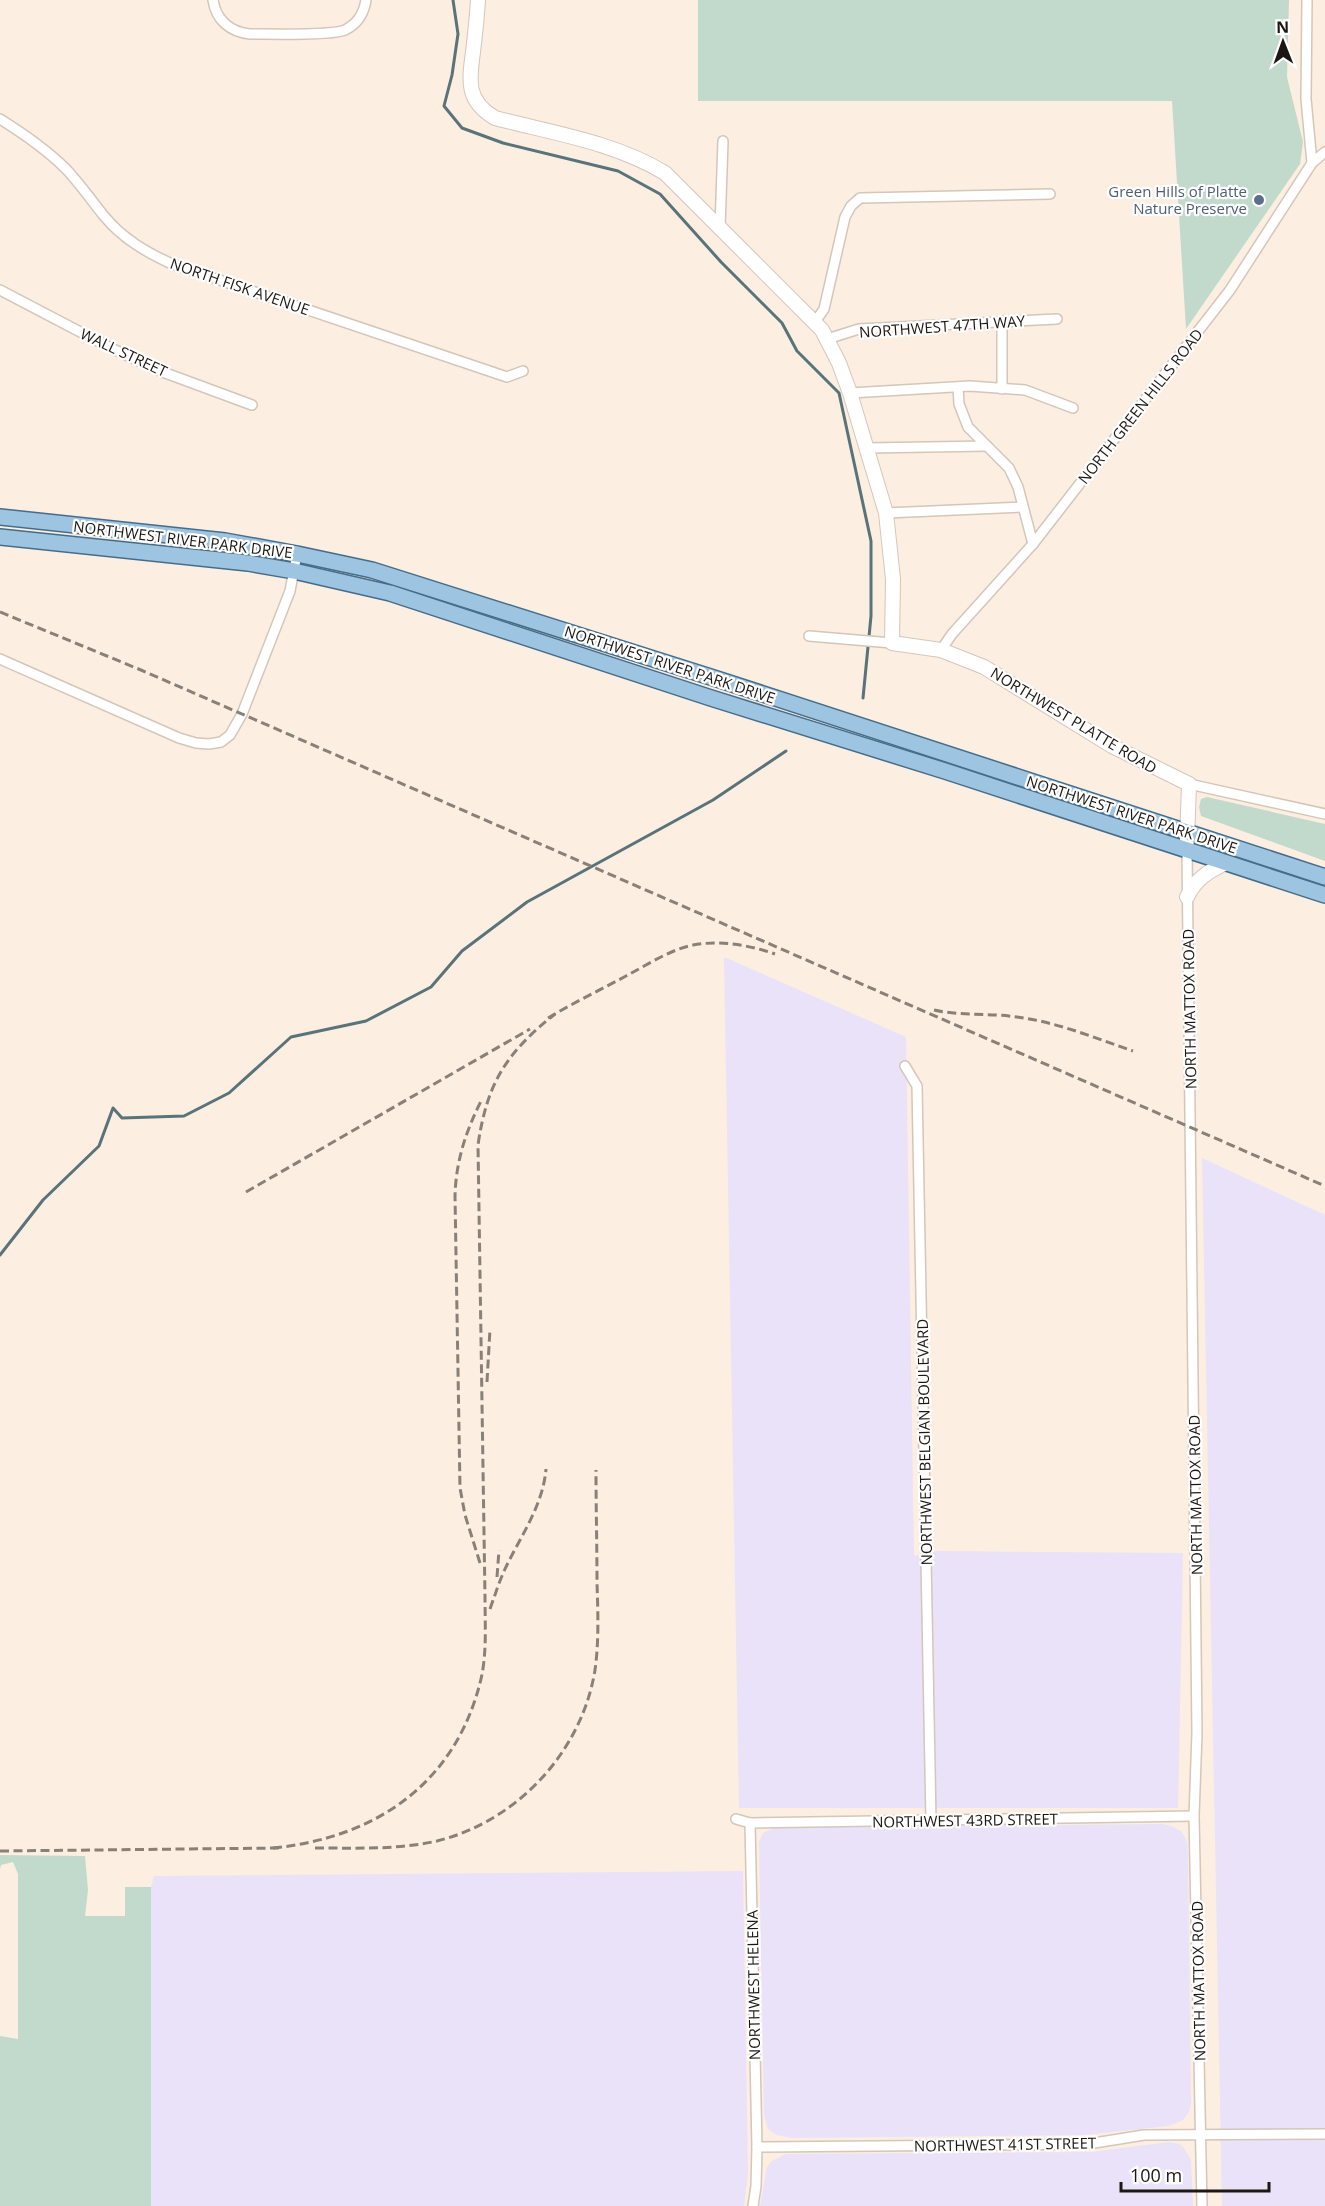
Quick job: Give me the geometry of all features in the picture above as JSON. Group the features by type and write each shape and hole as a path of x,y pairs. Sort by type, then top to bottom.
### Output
{"main road":[{"name":"NORTHWEST RIVER PARK DRIVE","path":"0,517 166,534 297,554 372,570 717,679 1325,877"},
{"name":"NORTHWEST RIVER PARK DRIVE","path":"0,537 217,559 294,571 390,593 711,698 905,758 1325,896"},
{"path":"711,698 717,679"}],"street":[{"path":"213,0 216,11 224,23 236,31 250,34 338,32 350,27 358,19 366,0"},
{"path":"478,0 469,79 475,99 483,110 495,118 621,150 665,173 815,322 828,339 868,448 886,513 893,579 887,642 808,636"},
{"path":"1307,0 1305,78 1312,163"},
{"name":"NORTH FISK AVENUE","path":"0,119 52,156 81,186 119,232 149,254 172,264 507,377 523,371"},
{"path":"720,228 723,141"},
{"name":"NORTH GREEN HILLS ROAD","path":"941,650 952,634 1033,544 1230,290 1312,163 1325,152"},
{"path":"815,322 824,309 845,217 851,206 860,198 1050,194"},
{"name":"WALL STREET","path":"0,290 150,366 252,405"},
{"name":"NORTHWEST 47TH WAY","path":"828,339 859,329 1057,319"},
{"path":"1002,321 1002,389"},
{"path":"958,387 959,404 968,427 1009,468 1033,544"},
{"path":"849,393 958,387 1025,390 1073,408"},
{"path":"868,448 987,446"},
{"path":"886,513 1023,507"},
{"path":"0,659 179,738 196,743 221,742 230,735 242,714 290,591 297,554"},
{"name":"NORTHWEST PLATTE ROAD","path":"887,642 941,650 984,667 1112,746 1189,784 1325,814"},
{"name":"NORTH MATTOX ROAD","path":"1189,784 1186,897 1192,1146 1197,1733 1194,1816 1202,2206"},
{"path":"1186,897 1192,885 1211,869 1226,863"},
{"name":"NORTHWEST BELGIAN BOULEVARD","path":"905,1066 917,1086 931,1821"},
{"name":"NORTHWEST 43RD STREET","path":"736,1819 750,1823 1194,1816"},
{"name":"NORTHWEST HELENA","path":"750,1823 757,2147 753,2206"},
{"name":"NORTHWEST 41ST STREET","path":"757,2147 1088,2144 1144,2135 1325,2134"}],"shaded area":[{"path":"724,957 906,1037 914,1556 937,1551 1183,1553 1178,1808 739,1808"},
{"path":"1202,1158 1325,1215 1325,2206 1222,2206"},
{"path":"1163,1824 1181,1831 1187,1841 1188,1853 1191,2104 1183,2120 1169,2126 1085,2135 792,2138 777,2135 768,2129 764,2115 759,1842 763,1833 776,1827"},
{"path":"743,1871 748,2174 744,2206 151,2206 151,1887 154,1876"},
{"path":"1169,2142 1179,2144 1184,2148 1191,2160 1193,2206 760,2206 767,2167 772,2161 786,2154 1091,2152"}],"green space":[{"path":"698,0 1289,0 1287,77 1303,142 1300,164 1186,329 1172,101 698,101"},
{"path":"1207,797 1325,824 1325,861 1201,816 1199,807 1201,799"},
{"path":"0,1855 85,1856 88,1890 85,1916 125,1916 125,1887 151,1887 151,2206 0,2206 0,2036 18,2039 18,1874 13,1862 1,1865 0,1869"}],"waterway":[{"path":"453,0 458,34 452,75 444,106 462,128 503,143 618,171 660,194 721,262 782,323 797,351 839,393 871,541 871,616 863,698"},
{"path":"0,1255 43,1200 99,1146 113,1108 122,1118 184,1116 229,1093 291,1037 366,1021 431,987 462,951 527,902 713,800 786,751"}],"railway":[{"path":"0,612 141,670 1325,1186"},
{"path":"548,1018 658,958 684,947 724,943 775,954"},
{"path":"934,1010 1032,1019 1076,1031 1133,1051"},
{"path":"273,1848 310,1842 345,1832 377,1818 406,1799 431,1776 452,1748 469,1716 481,1679 485,1638 478,1145 487,1104 502,1071 511,1056 524,1042 555,1014"},
{"path":"246,1192 530,1029"},
{"path":"480,1563 465,1515 460,1488 455,1196 457,1170 463,1146 482,1099"},
{"path":"487,1382 490,1329"},
{"path":"490,1609 505,1569 536,1508 546,1469"},
{"path":"315,1848 407,1846 437,1841 467,1831 494,1817 519,1799 561,1754 588,1700 595,1670 598,1627 596,1470"},
{"path":"497,1577 499,1550"},
{"path":"0,1851 279,1848"}],"place":[{"name":"Green Hills of Platte Nature Preserve","path":"1259,200"}]}
